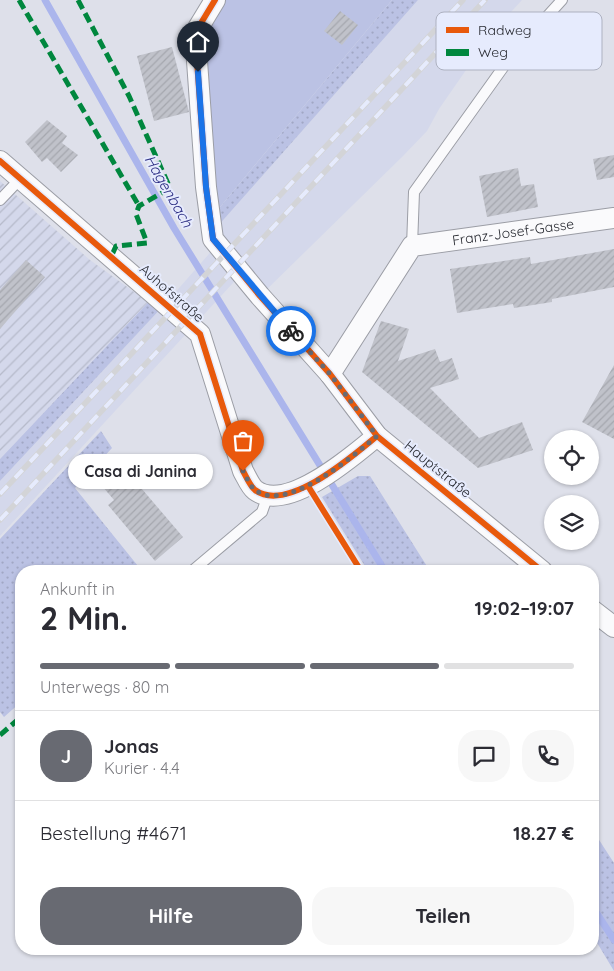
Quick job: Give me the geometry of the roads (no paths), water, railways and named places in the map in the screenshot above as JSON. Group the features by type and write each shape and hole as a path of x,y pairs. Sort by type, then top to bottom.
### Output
{"street":[{"name":"Hauptstraße","path":"215,0 195,34 206,187 213,239 260,296 330,374 377,436 535,565"},
{"name":"Auhofstraße","path":"0,161 200,334 243,471 255,490 268,495"},
{"name":"Franz-Josef-Gasse","path":"412,246 614,218"},
{"path":"330,374 412,246"},
{"path":"268,495 281,496 313,483 336,469 377,436"},
{"path":"599,615 614,627"}],"lane":[{"path":"551,12 562,0"},
{"path":"412,246 414,192 501,70"},
{"path":"0,200 20,178"},
{"path":"199,565 262,512 268,495"}],"waterway":[{"name":"Hagenbach","path":"45,0 174,228 381,565"},
{"name":"Hagenbach","path":"599,917 614,940"}],"railway":[{"path":"452,12 463,0"},
{"path":"474,12 485,0"},
{"path":"0,494 436,29"},
{"path":"0,520 436,53"}],"place":[{"name":"Casa di Janina","path":"243,471"}]}
